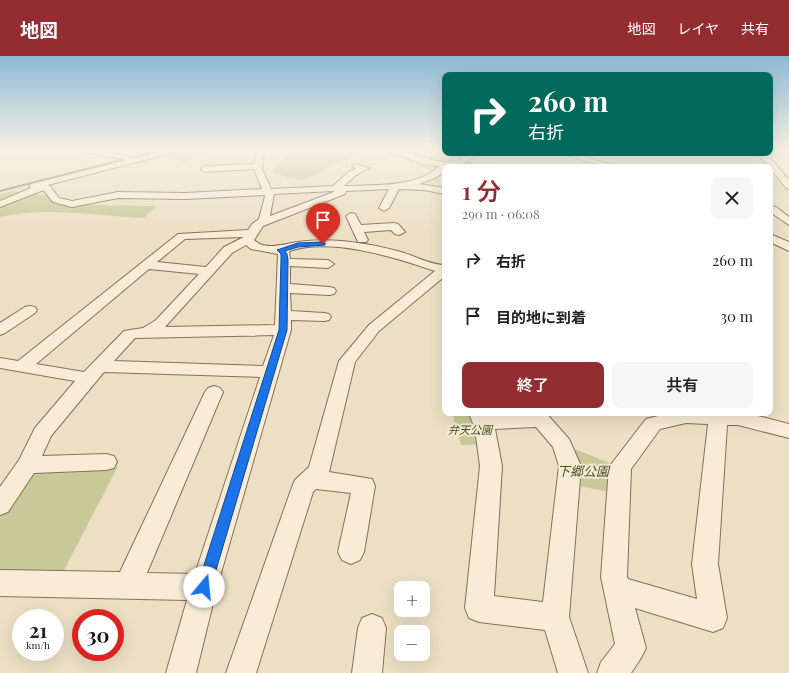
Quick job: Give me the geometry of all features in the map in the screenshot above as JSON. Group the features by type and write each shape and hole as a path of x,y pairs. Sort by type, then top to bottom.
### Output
{"street":[{"path":"0,194 65,178"},
{"path":"147,332 161,323 228,250 253,232 264,221 270,196 261,178"},
{"path":"335,189 346,178"},
{"path":"0,204 40,188 46,188 56,200 72,204 118,195 185,196 315,189 347,190 396,186 416,182 427,178"},
{"path":"782,178 789,186"},
{"path":"315,189 327,180"},
{"path":"396,186 424,187 442,190"},
{"path":"384,208 390,194 396,186"},
{"path":"21,367 182,236 253,232 347,190"},
{"path":"773,209 789,210"},
{"path":"773,210 789,222"},
{"path":"351,216 353,224 357,229 365,247"},
{"path":"357,229 394,226 399,232"},
{"path":"253,232 255,246 282,256 328,264"},
{"path":"282,256 298,245 323,244 365,247 396,254 442,269"},
{"path":"181,673 204,587 270,372 283,323 284,282 282,256"},
{"path":"146,265 210,271"},
{"path":"241,673 303,486 319,471 347,361 374,328 442,272"},
{"path":"284,282 328,286"},
{"path":"0,330 30,310"},
{"path":"0,505 28,465 42,433 94,372 130,334 283,323 324,317"},
{"path":"0,363 21,367 94,372 270,372"},
{"path":"128,585 214,392"},
{"path":"612,673 631,648 614,577 620,467 653,424 686,416 738,418 789,431"},
{"path":"555,617 479,608 491,466 481,418 538,417 562,444 570,466 555,617 573,673"},
{"path":"617,589 713,618 705,564 718,417"},
{"path":"28,465 106,462"},
{"path":"311,479 364,486 351,552"},
{"path":"0,583 204,587"},
{"path":"367,673 372,628"}],"shaded area":[{"path":"773,178 776,178 788,193 773,192"}],"green space":[{"path":"288,178 309,178 305,180"},
{"path":"12,191 51,196 86,205 156,206 144,218 53,212 35,212 0,217 0,194"},
{"name":"弁天公園","path":"453,416 480,416 487,444 461,445"},
{"name":"下郷公園","path":"562,444 620,467 619,494 568,484"},
{"path":"28,465 118,466 57,584 0,583 0,502"}],"waterway":[{"path":"0,191 52,178"}],"route":[{"path":"204,587 283,330 284,254 281,250 298,245 323,244"}]}
